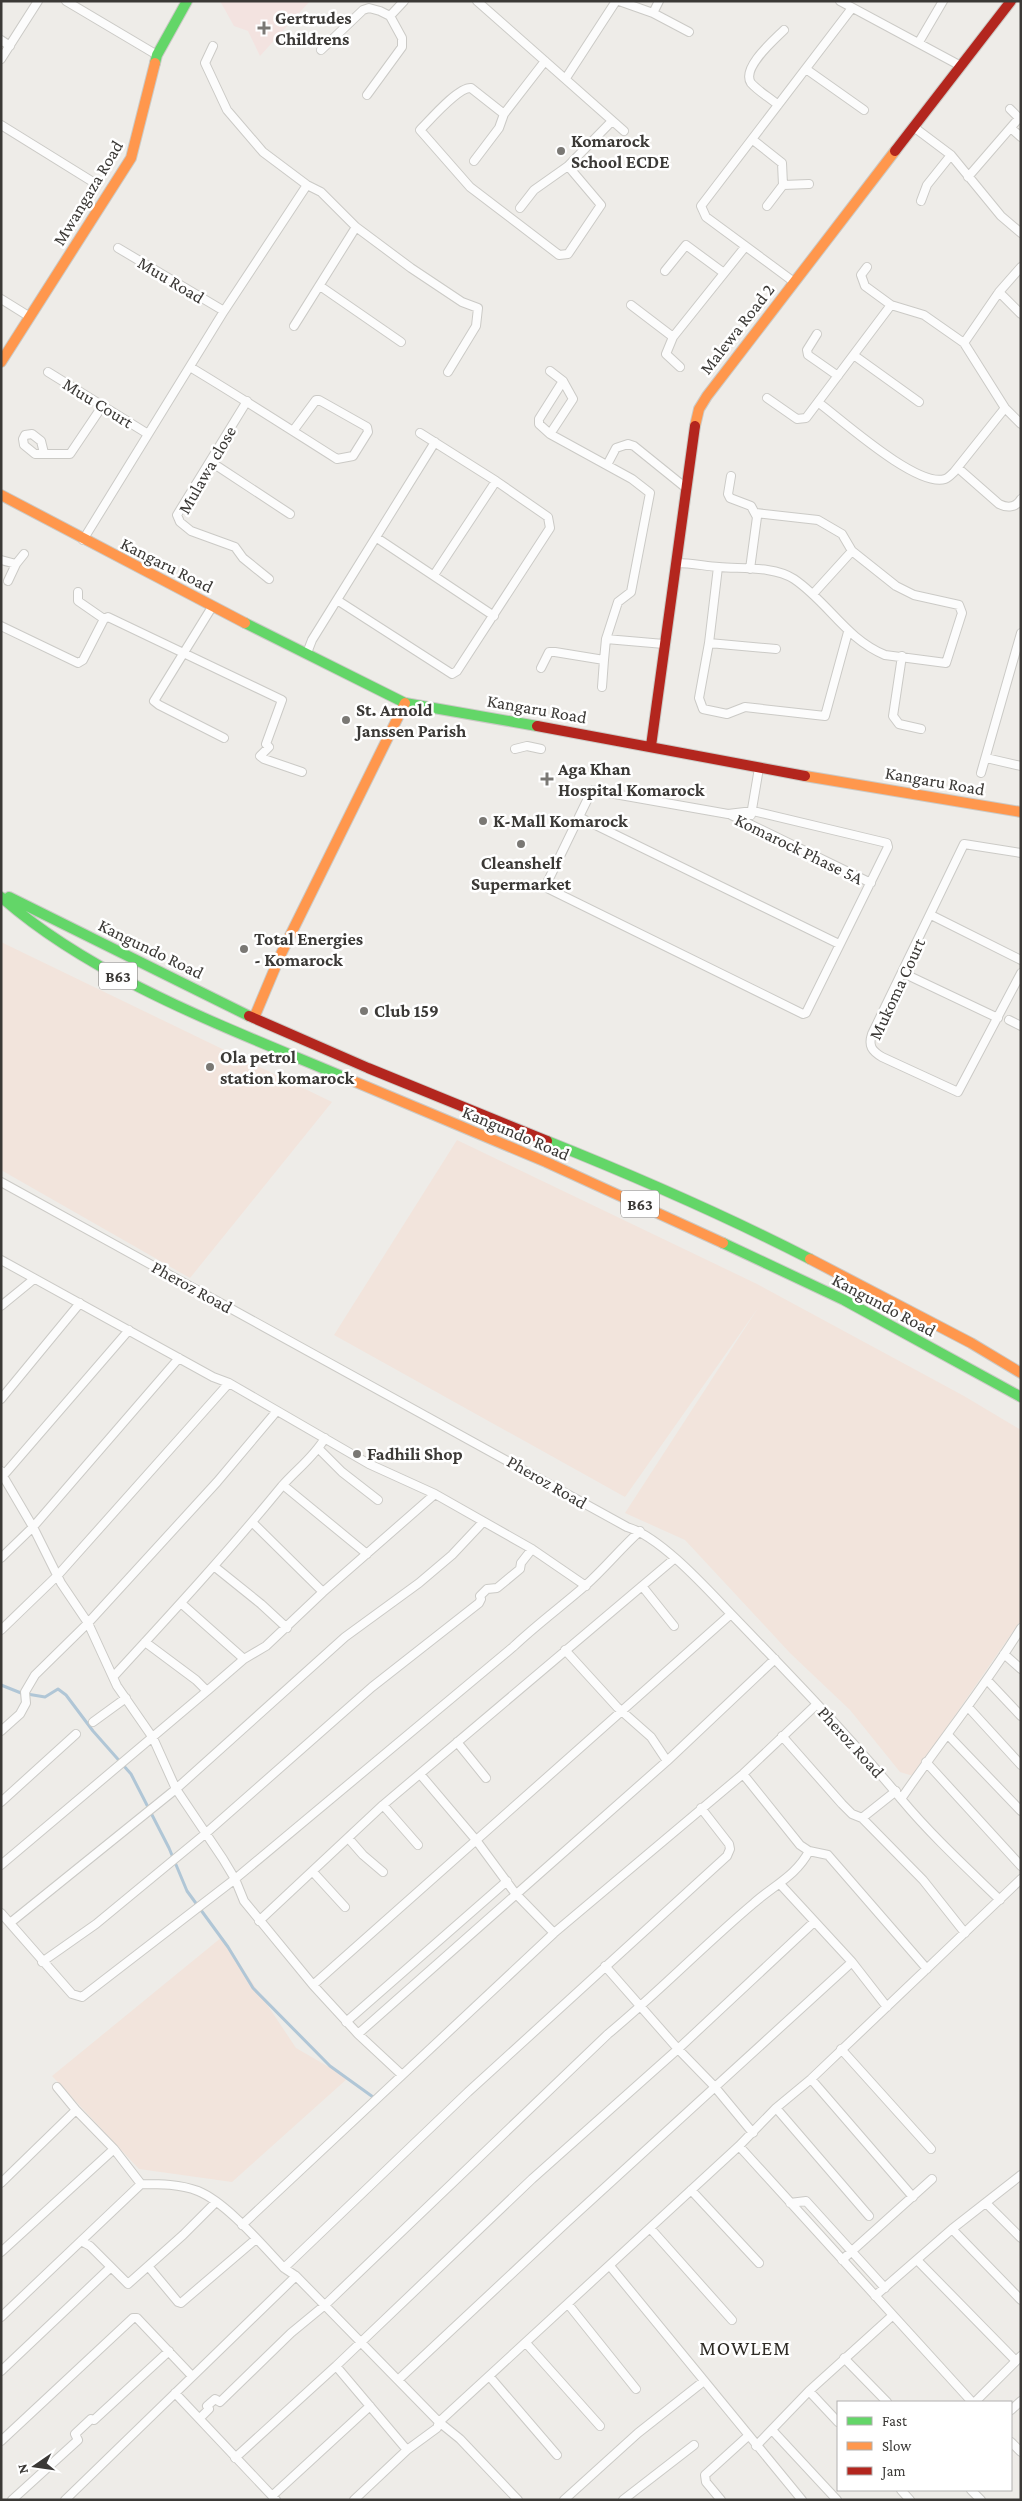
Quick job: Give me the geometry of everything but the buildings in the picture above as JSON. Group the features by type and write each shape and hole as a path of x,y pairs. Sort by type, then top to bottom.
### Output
{"main road":[{"name":"Mwangaza Road","path":"1,362 131,158 157,56 187,1"},
{"name":"Malewa Road 2","path":"651,746 686,488 699,409 794,282 915,128 959,65 1011,1"},
{"name":"Kangaru Road","path":"1,495 83,540 405,703 651,746 758,768 1021,812"},
{"path":"254,1018 280,956 405,703"},
{"name":"Kangundo Road","path":"1,895 254,1018 368,1068 637,1177 754,1230 971,1343 1021,1373"},
{"name":"Kangundo Road","path":"1,895 18,912 100,968 247,1036 546,1162 642,1205 844,1300 1021,1397"}],"street":[{"path":"1,59 38,1"},
{"path":"66,1 157,56"},
{"path":"390,16 404,1"},
{"path":"477,1 487,4 545,61 624,131"},
{"path":"566,78 618,1 652,13 689,32"},
{"path":"652,13 659,1"},
{"path":"840,1 959,65"},
{"path":"919,42 943,1"},
{"path":"794,282 706,217 702,206 852,8"},
{"path":"321,50 363,10 375,9 390,16 402,38 402,47 367,95"},
{"path":"778,105 754,86 749,76 749,69 784,30"},
{"path":"1,40 10,46"},
{"path":"214,46 205,65 227,110 263,152 334,203 356,227 411,268 462,302 478,308 476,326 448,372"},
{"path":"474,161 499,128 504,114 545,61"},
{"path":"806,69 864,110"},
{"path":"504,114 471,88 467,87 458,93 420,130 470,186 559,255 568,254 601,205 568,166"},
{"path":"968,177 1019,118 1010,109"},
{"path":"520,208 534,190 568,166 612,121"},
{"path":"1,124 93,182"},
{"path":"915,128 951,155 1001,216 1021,233"},
{"path":"1012,128 1021,137"},
{"path":"753,140 782,163 783,185 767,206"},
{"path":"921,201 927,185 951,155"},
{"path":"783,185 809,184"},
{"path":"83,540 224,312 307,185"},
{"path":"294,326 356,227"},
{"path":"665,271 686,245 724,273"},
{"path":"680,367 666,354 673,337 745,247"},
{"name":"Muu Road","path":"118,248 224,312"},
{"path":"867,267 861,276 866,286 890,305 924,315 964,343 1005,408 1021,424"},
{"path":"964,343 998,292 1021,267"},
{"path":"320,286 401,342"},
{"path":"998,292 1021,314"},
{"path":"1,299 30,317"},
{"path":"767,398 801,420 806,418 855,356 890,305"},
{"path":"631,306 673,337"},
{"path":"817,334 807,350 808,355 838,376"},
{"path":"855,356 919,402"},
{"path":"190,367 247,401 293,431 338,458 353,456 368,432 367,427 319,400 316,400 293,431"},
{"name":"Muu Court","path":"48,372 148,434"},
{"path":"550,372 563,381 573,395 573,402 550,434"},
{"path":"563,381 539,420 542,427 550,434 606,465 650,493 631,592 618,602 606,639 602,687"},
{"name":"Mulawa close","path":"247,401 177,515 178,520 191,531 235,548 242,558 269,579"},
{"path":"819,403 878,450 902,466 938,480 946,479 958,468 1005,408"},
{"path":"44,453 70,454 103,405"},
{"path":"337,600 452,674 457,670 494,616 550,528 551,522 548,517 496,480 420,433"},
{"path":"307,653 312,640 436,442"},
{"path":"606,465 616,448 628,444 634,446 686,488"},
{"path":"211,462 290,514"},
{"path":"958,468 999,504 1006,507 1014,506 1021,499"},
{"path":"677,562 750,569 792,578 813,594 848,632 875,651 885,655 946,663 962,609 953,602 914,595 896,586 852,551 842,534 818,520 756,513 752,510 751,506 730,498 728,494 731,476"},
{"path":"434,575 496,480"},
{"path":"750,569 756,513"},
{"path":"377,538 494,616"},
{"path":"813,594 852,551"},
{"path":"8,581 16,564 24,554"},
{"path":"1,560 16,564"},
{"path":"718,567 709,643 699,698 703,709 726,714 745,707 822,718 826,716 848,632"},
{"path":"78,592 78,600 104,619 109,618 282,700 266,744 269,747 260,756 302,772"},
{"path":"212,606 184,655 154,701 224,738"},
{"path":"1,626 78,663 83,660 104,619"},
{"path":"981,773 1021,633"},
{"path":"606,639 664,644"},
{"path":"709,643 776,649"},
{"path":"540,668 548,652 604,660"},
{"path":"902,656 893,716 899,724 921,729"},
{"path":"515,749 527,746 541,749"},
{"path":"986,758 1021,766"},
{"path":"747,822 753,811 758,768"},
{"path":"592,790 728,814 753,811 884,841 888,847 804,1015 547,888 546,885 592,790"},
{"name":"Komarock Phase 5A","path":"728,814 871,883"},
{"path":"579,816 839,944"},
{"name":"Mukoma Court","path":"998,1018 959,1090 955,1092 882,1057 873,1052 870,1046 872,1034 932,915 964,844 1021,853"},
{"path":"932,915 1021,960"},
{"path":"903,973 998,1018 1021,974"},
{"path":"1009,1020 1021,1026"},
{"name":"Pheroz Road","path":"1,1182 627,1527 640,1531 674,1559 775,1659 896,1791 901,1799 1000,1900"},
{"path":"1,1260 213,1377 229,1383 276,1412 369,1464 435,1494 532,1549 586,1586"},
{"path":"1,1306 34,1278"},
{"path":"1,1399 80,1303"},
{"path":"129,1330 2,1475 33,1527 58,1575 88,1623 114,1677 152,1738 176,1789 235,1879 244,1901 258,1921 346,2022 402,2075"},
{"path":"1,1558 33,1527 179,1358"},
{"path":"1,1630 58,1575 229,1383"},
{"path":"1,1731 20,1714 26,1703 25,1695 35,1675 88,1623 216,1482 276,1412"},
{"path":"114,1677 215,1567 284,1485 319,1449 325,1438"},
{"path":"319,1449 342,1472 378,1500"},
{"path":"284,1485 367,1554"},
{"path":"1,1865 114,1771 124,1760 152,1738 191,1702 207,1691 244,1659 266,1646 323,1592 435,1494"},
{"path":"10,1923 176,1789 345,1637 419,1583 452,1555 482,1522"},
{"path":"252,1523 323,1592"},
{"path":"1,1912 42,1962 72,1994 82,1997 235,1879 586,1586 618,1551 640,1531"},
{"path":"42,1962 96,1924 205,1834 372,1687 479,1603 480,1596 487,1589 497,1588 520,1569 521,1563 532,1549"},
{"path":"258,1921 349,1839 383,1804 674,1559"},
{"path":"215,1567 261,1604 286,1628"},
{"path":"642,1586 674,1626"},
{"path":"182,1604 244,1659"},
{"path":"313,1984 731,1614"},
{"path":"901,1799 1004,1654 1018,1639 1021,1628"},
{"path":"145,1642 196,1680 207,1691"},
{"path":"565,1650 621,1710 651,1737 667,1761"},
{"path":"1004,1654 1021,1669"},
{"path":"358,2034 515,1893 667,1761 775,1659"},
{"path":"987,1680 1021,1716"},
{"path":"92,1722 126,1698"},
{"path":"242,2225 554,1933 743,1774 817,1704"},
{"path":"968,1707 1021,1764"},
{"path":"1,1802 76,1734"},
{"path":"948,1735 1021,1811"},
{"path":"782,1736 842,1804 852,1814 862,1818 923,1880 965,1933"},
{"path":"457,1742 486,1778"},
{"path":"926,1762 1021,1866"},
{"path":"420,1774 476,1840 515,1893 554,1933"},
{"path":"743,1774 800,1845 809,1851 828,1856 928,1969"},
{"path":"862,1818 896,1791"},
{"path":"383,1804 418,1845"},
{"path":"284,2268 468,2092 730,1852 729,1844 701,1808"},
{"path":"349,1839 382,1872"},
{"path":"200,2418 209,2409 207,2406 215,2399 220,2402 291,2333 325,2305 608,2034 642,2006 755,1902 797,1869 809,1851"},
{"path":"313,1872 345,1907"},
{"path":"354,2500 407,2450 437,2428 439,2422 739,2146 776,2108 811,2079 1021,1879"},
{"path":"346,2022 508,1881"},
{"path":"780,1884 852,1962 888,2006"},
{"path":"235,2458 336,2366 532,2179 678,2049 814,1922"},
{"path":"398,2380 714,2086 852,1962"},
{"path":"605,1966 678,2049 714,2086 753,2132"},
{"path":"841,2049 931,2149"},
{"path":"811,2079 912,2197"},
{"path":"57,2087 76,2110 114,2149 141,2184"},
{"path":"776,2108 869,2216"},
{"path":"1,2183 76,2110"},
{"path":"739,2146 892,2316 973,2401"},
{"path":"1,2252 114,2149"},
{"path":"875,2296 918,2261 952,2229 1021,2175"},
{"path":"842,2260 932,2179"},
{"path":"1,2317 141,2184 178,2186 198,2191 216,2202 242,2225 284,2268 296,2276 439,2422 460,2439 518,2500"},
{"path":"691,2190 758,2263"},
{"path":"790,2203 806,2201 886,2288"},
{"path":"81,2241 90,2246 128,2284 216,2202"},
{"path":"986,2203 1021,2238"},
{"path":"650,2228 732,2320"},
{"path":"952,2229 1021,2300"},
{"path":"148,2266 178,2302 181,2303 256,2239"},
{"path":"918,2261 1018,2359 975,2401"},
{"path":"1,2371 111,2266"},
{"path":"610,2266 802,2500"},
{"path":"65,2500 296,2276"},
{"path":"568,2304 636,2389"},
{"path":"756,2446 844,2358 892,2316"},
{"path":"1,2441 133,2318 137,2318 192,2376"},
{"path":"526,2343 600,2426"},
{"path":"12,2500 78,2440 75,2434 90,2418 94,2420 169,2352"},
{"path":"844,2358 886,2401"},
{"path":"336,2366 407,2450"},
{"path":"490,2376 558,2455"},
{"path":"564,2500 638,2433 704,2381"},
{"path":"810,2391 837,2421"},
{"path":"175,2393 274,2498 370,2406"},
{"path":"772,2430 837,2500"},
{"path":"721,2500 706,2482 705,2475 748,2436"},
{"path":"1012,2443 1021,2452"},
{"path":"623,2500 694,2445"},
{"path":"972,2491 981,2500"}],"shaded area":[{"name":"Gertrudes Childrens","path":"220,1 310,1 260,56 248,31 234,26"},
{"path":"1,942 332,1102 190,1278 1,1170"},
{"path":"457,1140 757,1284 964,1396 1021,1430 1021,1620 913,1776 900,1772 850,1710 790,1653 685,1540 625,1513 758,1308 625,1497 334,1335"},
{"path":"222,1937 296,2048 348,2078 232,2182 139,2169 52,2076"}],"waterway":[{"path":"1,1685 21,1693 45,1697 58,1689 66,1695 93,1731 131,1774 169,1848 187,1891 228,1947 253,1988 330,2066 373,2097"}],"traffic: fast":[{"path":"155,63 157,55 187,1"},
{"path":"245,623 405,703 537,726"},
{"path":"1,897 38,927 121,978 211,1021 346,1078"},
{"path":"9,897 249,1016"},
{"path":"547,1141 680,1197 810,1259"},
{"path":"723,1243 844,1300 1021,1397"}],"traffic: slow":[{"path":"1,362 131,158 155,63"},
{"path":"695,426 699,409 707,396 895,151"},
{"path":"1,495 245,623"},
{"path":"254,1018 280,956 405,703"},
{"path":"805,776 1021,812"},
{"path":"346,1078 546,1162 723,1243"},
{"path":"810,1259 971,1343 1021,1373"}],"traffic: jam":[{"path":"895,151 1011,1"},
{"path":"651,746 695,426"},
{"path":"537,726 805,776"},
{"path":"249,1016 368,1068 547,1141"}],"place":[{"name":"Gertrudes Childrens","path":"264,28"},
{"name":"Komarock School ECDE","path":"561,151"},
{"name":"St. Arnold Janssen Parish","path":"346,720"},
{"name":"Aga Khan Hospital Komarock","path":"547,779"},
{"name":"K-Mall Komarock","path":"483,821"},
{"name":"Cleanshelf Supermarket","path":"521,844"},
{"name":"Total Energies - Komarock","path":"244,949"},
{"name":"Club 159","path":"364,1011"},
{"name":"Ola petrol station komarock","path":"210,1067"},
{"name":"Fadhili Shop","path":"357,1454"}],"district":[{"name":"MOWLEM","path":"745,2348"}]}
